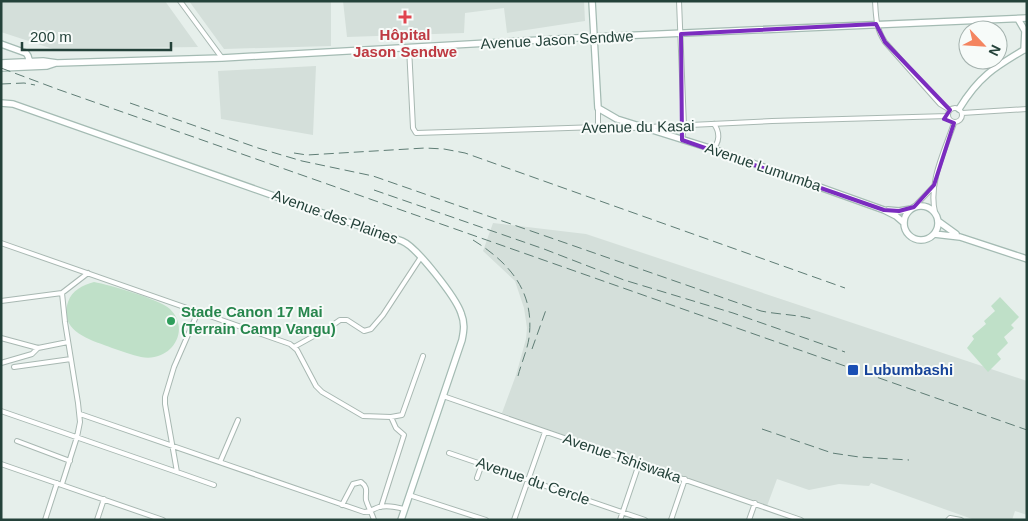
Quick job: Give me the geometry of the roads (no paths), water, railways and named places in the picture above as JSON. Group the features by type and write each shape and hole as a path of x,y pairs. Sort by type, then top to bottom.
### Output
{"main road":[{"path":"592,1 598,108"},
{"name":"Avenue Jason Sendwe","path":"1,63 14,62 48,66 58,63 222,58 409,46 1027,18"},
{"path":"961,111 970,91 980,80 1006,60 1025,49 1025,31 1018,19"},
{"path":"1,44 26,53 30,64"},
{"path":"14,62 20,54 16,48"},
{"name":"Avenue Jason Sendwe","path":"1,68 30,64"},
{"name":"Avenue des Plaines","path":"1,103 13,104 393,237 411,246 457,304 464,320 462,340 401,520"},
{"name":"Avenue Lumumba","path":"598,108 606,114 642,128 712,148 884,210"},
{"path":"884,210 899,211 924,206 930,208 935,212 938,221 960,237"},
{"path":"904,223 906,214 912,208"},
{"path":"884,210 896,216 904,223 907,232 914,238 924,240 934,234 960,237 1027,259"},
{"path":"934,234 938,221"}],"street":[{"path":"180,1 222,58"},
{"path":"679,1 684,126 682,140"},
{"path":"875,1 876,24 879,33 940,104 950,110 954,108 961,111 1027,109"},
{"name":"Avenue du Kasai","path":"409,46 413,128 416,133 598,127 642,128 772,121 948,116"},
{"path":"598,108 598,127"},
{"path":"950,110 949,120 954,123"},
{"path":"935,212 933,203 934,185 954,123 962,119 961,111"},
{"path":"712,148 716,146 718,139 718,130 714,124"},
{"path":"912,208 934,185"},
{"path":"1,244 290,344 304,361 316,386 322,392 363,416 391,417 399,416 404,412 423,356"},
{"path":"294,347 340,320 347,320 364,331 371,329 383,315 421,257"},
{"path":"1,301 62,294 88,273"},
{"path":"45,520 70,461 77,438 80,414 62,294"},
{"path":"177,472 165,397 174,367 198,312"},
{"path":"1,338 38,348 68,342"},
{"path":"1,363 32,354 38,348"},
{"path":"14,367 71,359"},
{"name":"Avenue Tshiswaka","path":"443,396 801,520"},
{"path":"1,411 214,484"},
{"path":"80,414 364,512 381,507 404,509"},
{"path":"381,507 404,435 396,428 391,417"},
{"path":"220,462 238,420"},
{"path":"514,520 545,432"},
{"path":"16,442 70,461"},
{"name":"Avenue du Cercle","path":"450,453 645,520"},
{"path":"1,464 163,520"},
{"path":"477,478 482,464"},
{"path":"620,520 639,464"},
{"path":"671,520 685,479"},
{"path":"342,505 353,484 361,482 367,490 366,500 374,520"},
{"path":"409,495 486,520"},
{"path":"97,520 104,499"},
{"path":"749,520 755,503"},
{"path":"948,520 957,518 961,520"}],"railway":[{"path":"1,68 1027,430"},
{"path":"1,84 24,83 35,85"},
{"path":"130,103 258,148 302,161 373,176 761,311 815,320"},
{"path":"294,153 307,155 425,148 465,153 845,288"},
{"path":"374,190 544,249 624,280 733,313 845,352"},
{"path":"473,240 509,269 524,293 530,322 529,338 518,376"},
{"path":"532,349 547,307"},
{"path":"762,429 832,453 859,457 909,460"}],"place":[{"name":"Hôpital Jason Sendwe","path":"405,17"},
{"name":"Stade Canon 17 Mai (Terrain Camp Vangu)","path":"171,321"},
{"name":"Lubumbashi","path":"853,370"}]}
